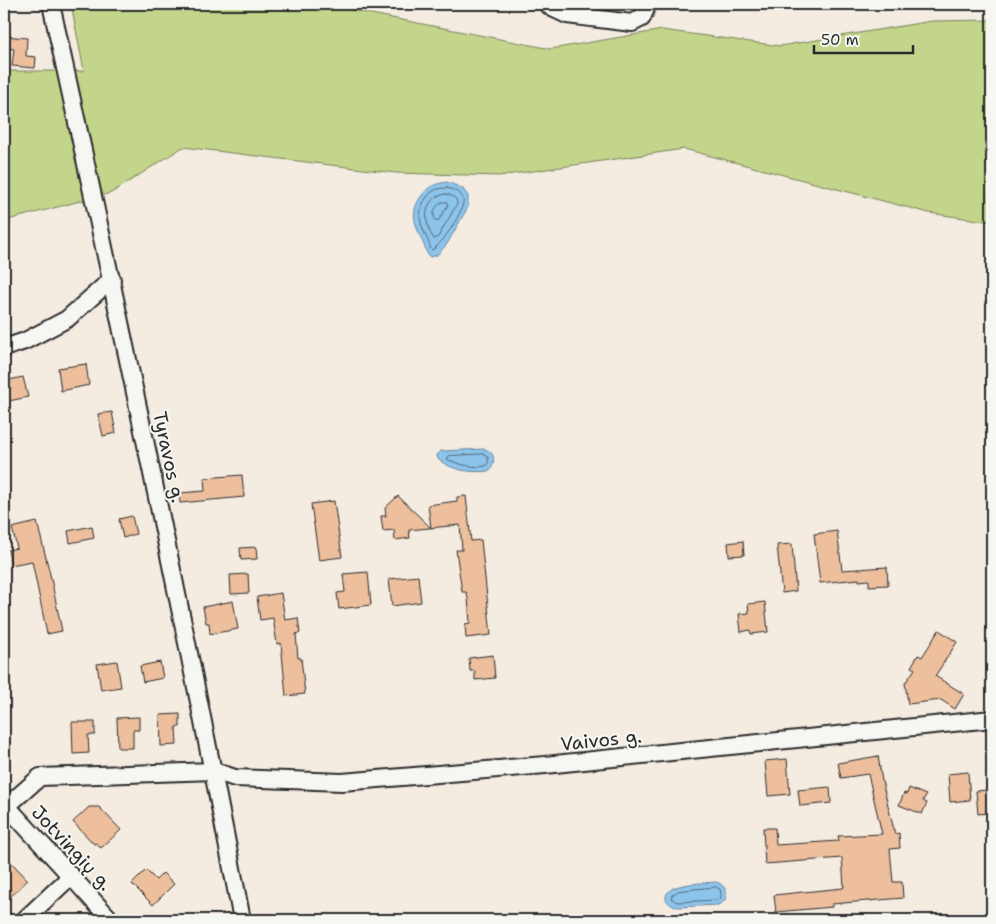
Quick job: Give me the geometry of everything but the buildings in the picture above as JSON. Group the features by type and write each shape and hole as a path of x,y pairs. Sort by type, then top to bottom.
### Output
{"street":[{"name":"Tyravos g.","path":"51,4 112,279 214,771 242,920"},
{"path":"547,4 568,14 632,23 642,18 647,6 646,4"},
{"path":"4,348 45,332 67,319 112,279"},
{"name":"Vaivos g.","path":"5,805 40,777 214,771 235,778 342,782 564,764 992,719"},
{"name":"Jotvingių g.","path":"5,805 111,920"},
{"path":"24,920 71,876"}],"green space":[{"path":"71,4 320,4 551,49 662,30 780,46 932,21 992,20 992,222 929,213 684,149 499,176 396,173 183,147 111,193 4,221 4,71 84,71"}],"water":[{"path":"447,182 462,188 468,196 468,207 447,244 437,255 430,257 416,224 416,205 429,188"},
{"path":"485,449 494,458 490,471 476,472 456,469 438,459 437,455 441,451"},
{"path":"716,882 723,886 726,893 725,900 718,905 678,907 670,904 666,899 669,891 678,886"}]}
